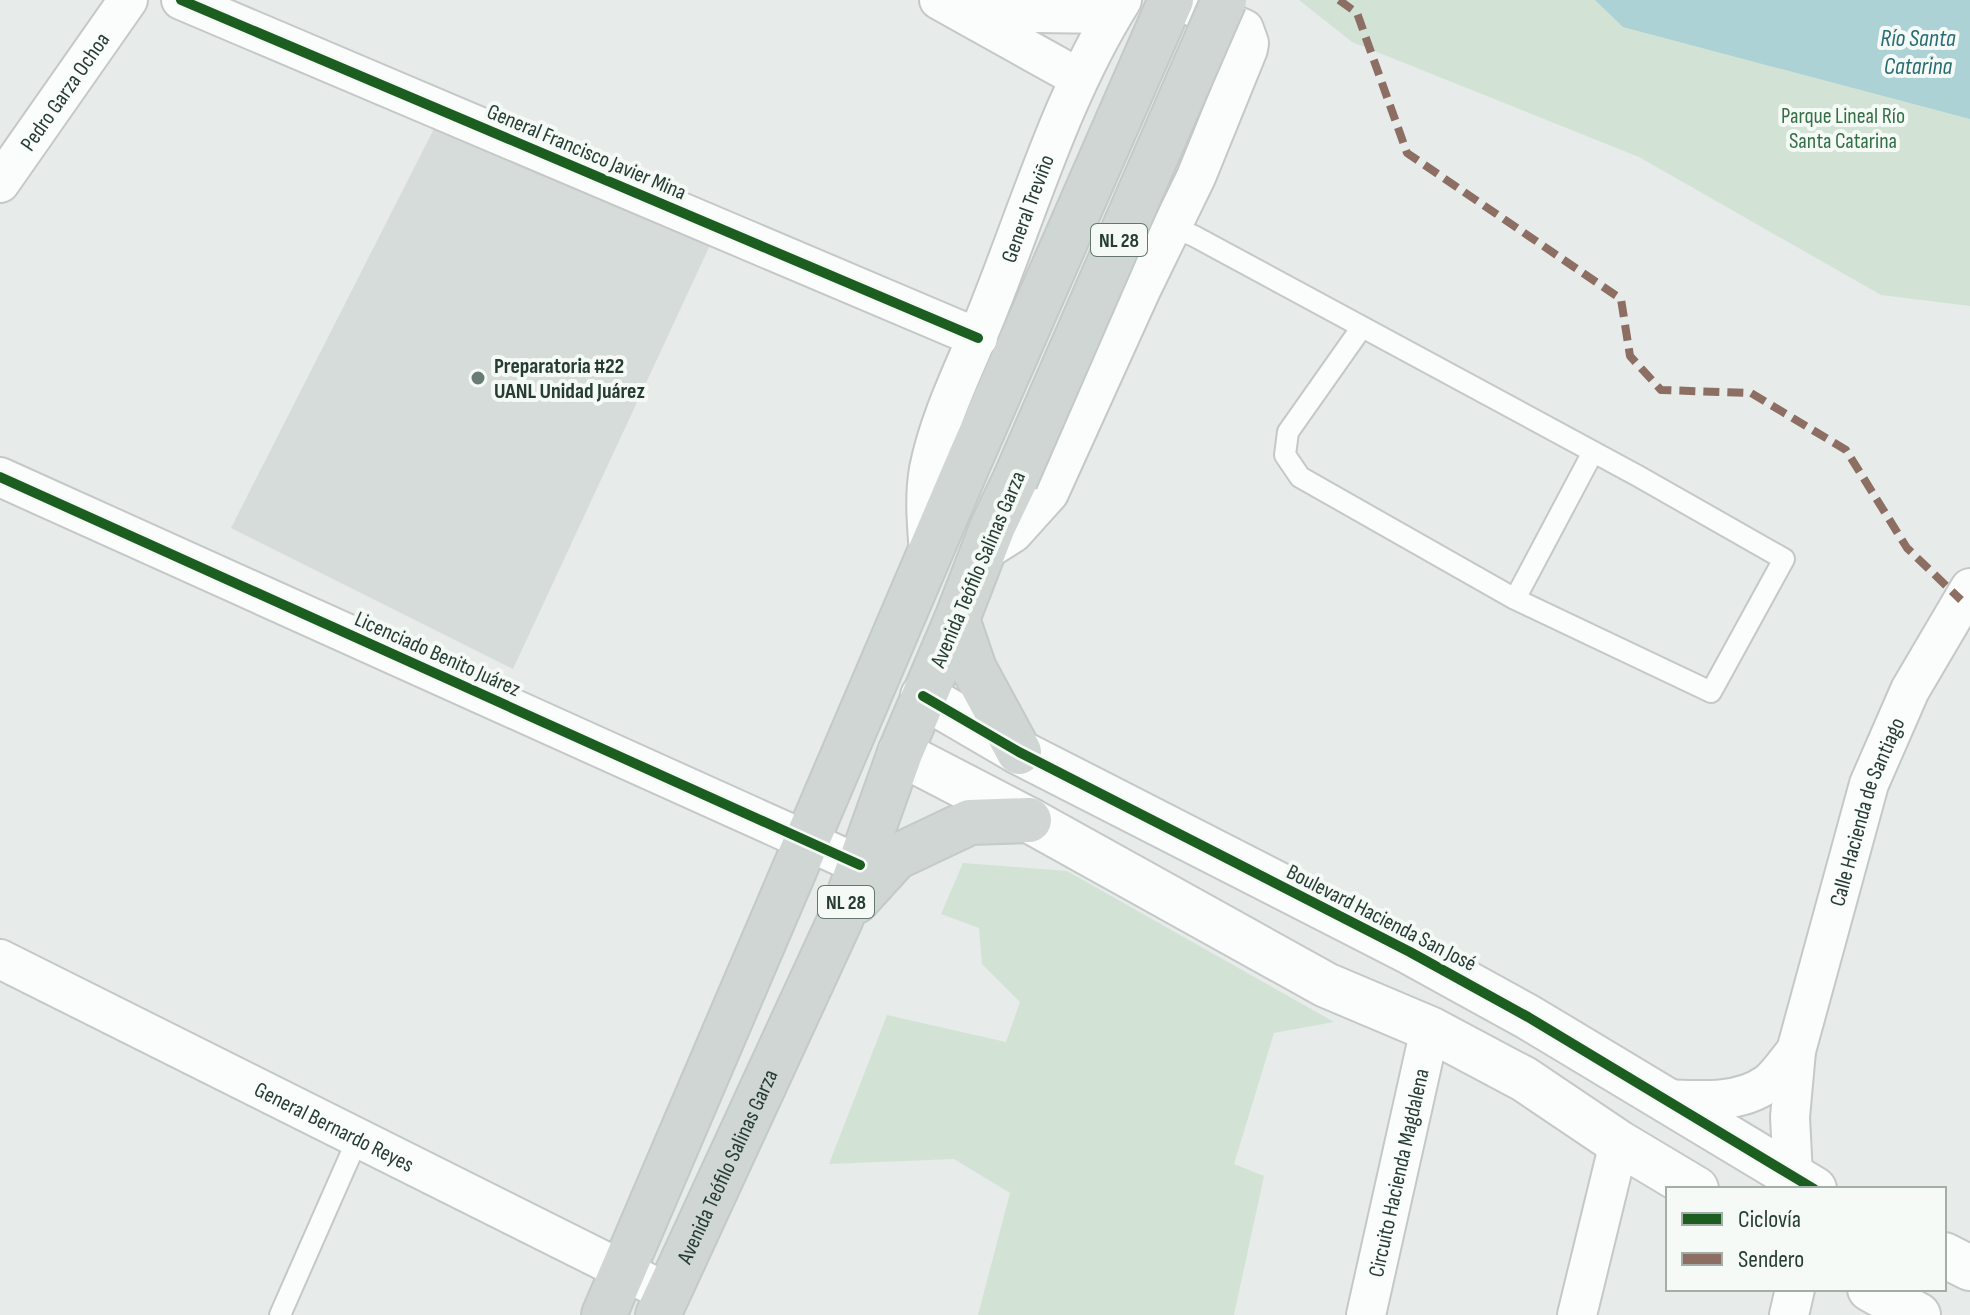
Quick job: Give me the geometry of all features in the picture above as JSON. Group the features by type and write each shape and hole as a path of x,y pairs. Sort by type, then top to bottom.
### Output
{"main road":[{"name":"NL 28","path":"604,1315 929,554 1171,0"},
{"name":"Avenida Teófilo Salinas Garza","path":"663,1304 841,918 900,753 983,552 1224,0"},
{"path":"957,619 974,669 1019,752"},
{"path":"841,918 896,857 970,822 1029,820"}],"street":[{"name":"Pedro Garza Ochoa","path":"0,183 128,0"},
{"name":"General Francisco Javier Mina","path":"181,0 978,338"},
{"path":"983,552 1013,533 1049,493 1196,177 1249,43 1244,29 1178,0"},
{"path":"950,6 1117,7"},
{"path":"950,6 1079,78"},
{"name":"General Treviño","path":"929,554 926,510 929,472 948,403 978,338 1079,78 1117,7"},
{"name":"Licenciado Benito Juárez","path":"0,477 860,865"},
{"name":"Calle Hacienda de Santiago","path":"1803,1182 1790,1117 1796,1051 1869,784 1910,690 1970,588"},
{"name":"Boulevard Hacienda San José","path":"923,696 1019,752 1410,952 1528,1017 1803,1182"},
{"path":"900,753 1029,820 1326,985 1430,1029 1524,1079 1619,1143 1693,1187"},
{"path":"1326,985 1331,955 1351,924"},
{"path":"1376,1008 1402,985 1410,952"},
{"name":"General Bernardo Reyes","path":"0,959 623,1271 663,1304"},
{"name":"Circuito Hacienda Magdalena","path":"1366,1315 1430,1029"},
{"name":"Calle Hacienda de Santiago","path":"1662,1099 1739,1097 1768,1084 1796,1051"},
{"path":"1577,1315 1619,1143"},
{"path":"1946,1256 1970,1268"},
{"path":"1789,1315 1795,1291"},
{"path":"1874,1291 1918,1315"}],"lane":[{"path":"1172,227 1194,236 1593,452 1784,559 1711,692 1515,599 1300,477 1285,455 1288,432 1362,327"},
{"path":"1515,599 1593,452"},
{"path":"280,1315 358,1138"}],"shaded area":[{"name":"Preparatoria #22 UANL Unidad Juárez","path":"443,111 718,228 513,669 231,528"}],"green space":[{"name":"Parque Lineal Río Santa Catarina","path":"1299,0 1970,0 1970,306 1881,295 1639,157 1352,42"},
{"path":"963,863 1067,871 1334,1022 1274,1033 1234,1164 1264,1176 1234,1315 978,1315 1010,1193 954,1159 829,1164 887,1015 1006,1042 1020,1002 982,964 979,928 941,914"}],"water":[{"name":"Río Santa Catarina","path":"1595,0 1970,0 1970,119 1623,27"}],"marked path":[{"path":"1339,0 1357,13 1407,153 1621,299 1630,356 1661,390 1751,393 1846,450 1907,548 1961,600"}],"cycle path":[{"path":"181,0 978,338"},
{"path":"0,477 860,865"},
{"path":"923,696 1019,752 1410,952 1528,1017 1811,1187"}],"place":[{"name":"Preparatoria #22 UANL Unidad Juárez","path":"478,378"}]}
